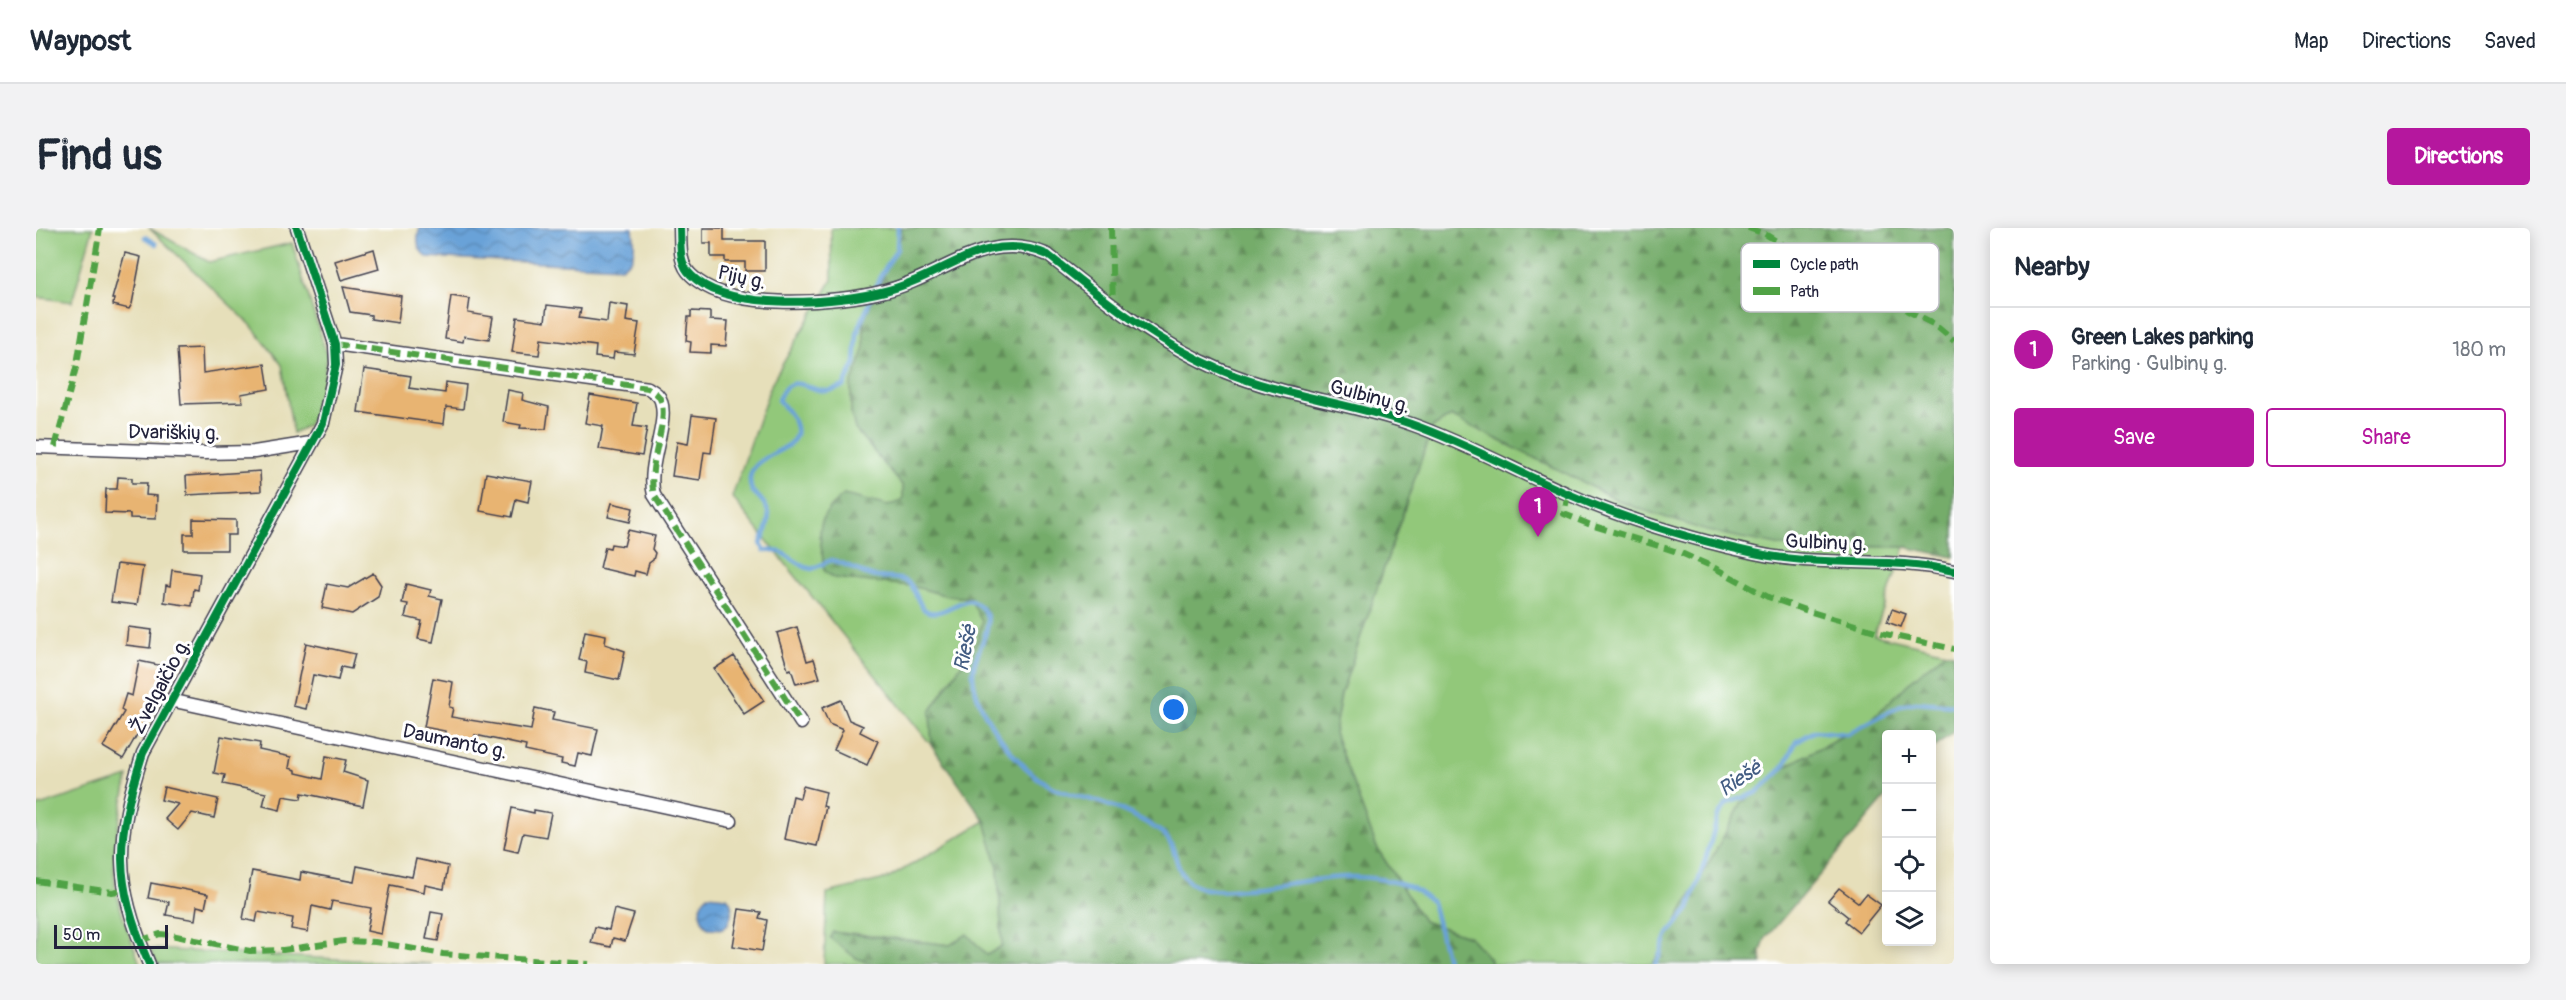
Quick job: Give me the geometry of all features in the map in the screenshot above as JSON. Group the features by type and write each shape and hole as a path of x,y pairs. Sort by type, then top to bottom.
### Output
{"street":[{"name":"Žvelgaičio g.","path":"149,964 139,941 121,872 121,841 127,802 143,753 170,700 323,423 336,365 335,344 297,228"},
{"name":"Pijų g.","path":"680,228 684,266 700,283 720,292 750,299 790,302 838,298"},
{"name":"Gulbinų g.","path":"838,298 886,291 991,248 1012,245 1029,247 1048,255 1159,339 1223,371 1267,386 1411,424 1575,497 1653,526 1754,553 1782,558 1908,563 1954,571"},
{"path":"335,344 648,388 657,394 663,411 652,474 654,495 801,723"},
{"name":"Dvariškių g.","path":"36,447 205,453 254,452 311,443"},
{"name":"Daumanto g.","path":"170,700 731,821"}],"green space":[{"path":"36,228 93,228 72,302 36,297"},
{"path":"149,228 209,262 292,243 327,356 320,408 307,426 293,433 282,365 251,325"},
{"path":"831,228 901,228 902,234 864,319 864,351 851,385 851,412 855,429 903,486 903,501 888,506 844,495 822,520 820,537 824,570 834,578 912,586 948,596 970,598 982,622 977,641 930,712 932,746 732,497 772,382 832,280"},
{"path":"901,228 1954,228 1954,557 1905,547 1782,546 1707,531 1628,505 1451,416 1432,428 1341,694 1334,733 1377,848 1423,921 1470,937 1489,958 1491,964 875,964 856,958 830,938 833,932 950,945 967,934 987,955 1002,946 998,868 985,821 932,746 930,712 977,641 982,622 970,598 948,596 912,586 834,578 824,570 820,537 822,520 844,495 888,506 903,500 903,486 855,429 851,412 851,385 864,351 864,319 902,234"},
{"path":"1451,416 1628,505 1782,546 1905,547 1874,635 1946,652 1913,679 1870,721 1790,764 1742,803 1653,964 1491,964 1489,958 1470,937 1423,921 1377,848 1334,733 1341,694 1432,428"},
{"path":"1946,652 1954,653 1954,731 1936,747 1936,730 1882,730 1882,802 1765,939 1761,952 1762,964 1653,964 1742,803 1790,764 1870,721 1913,679"},
{"path":"128,777 117,830 114,871 119,904 140,964 36,964 36,807"},
{"path":"985,821 998,867 1002,946 987,955 951,945 851,933 856,958 875,964 824,964 827,893 889,878"},
{"path":"150,949 432,964 157,964"}],"water":[{"path":"420,228 633,228 634,245 630,260 621,267 427,257 418,244"},
{"path":"708,895 727,897 731,904 729,922 723,929 708,928 702,920 700,911"}],"building":[{"path":"703,228 724,228 724,241 765,241 765,271 745,271 745,262 725,262 725,257 711,257 711,243 703,243"},
{"path":"374,249 379,269 341,280 335,261"},
{"path":"125,253 141,257 129,309 113,305 114,299 112,299"},
{"path":"343,287 401,296 398,323 371,319 371,315 350,312"},
{"path":"451,296 470,299 468,313 493,317 489,340 464,336 463,342 445,339"},
{"path":"609,303 628,306 626,321 639,323 634,354 614,352 613,359 595,357 596,346 541,339 539,355 512,352 517,317 545,321 547,305 581,309 579,318 607,322"},
{"path":"691,311 710,312 710,320 728,321 726,346 711,345 711,353 690,352 691,342 686,341 688,317 691,317"},
{"path":"202,348 203,373 265,364 269,389 241,394 243,402 181,404 177,349"},
{"path":"364,369 411,376 409,388 445,393 446,382 466,385 463,409 446,407 444,424 358,412"},
{"path":"508,390 523,393 522,400 549,407 546,429 520,428 521,425 503,422"},
{"path":"590,395 637,403 633,426 647,428 642,456 599,449 603,426 585,423"},
{"path":"692,415 716,418 711,453 704,452 700,480 672,476 677,442 688,444"},
{"path":"260,471 261,491 187,495 186,476"},
{"path":"486,473 532,481 528,502 516,499 512,517 480,511"},
{"path":"118,477 132,478 132,483 147,483 146,495 157,496 156,519 130,518 130,514 105,513 106,489 117,489"},
{"path":"612,503 633,508 630,522 608,517"},
{"path":"193,519 236,520 236,535 227,535 227,550 184,550 184,534 193,534"},
{"path":"628,530 655,536 652,549 655,553 646,574 635,571 634,576 600,568 605,547 610,548 611,544 624,546"},
{"path":"117,564 143,567 137,605 111,602"},
{"path":"172,570 200,574 198,590 194,589 192,606 164,602 166,585 170,586"},
{"path":"373,573 381,585 378,597 352,614 322,608 327,584 348,588"},
{"path":"406,584 431,590 429,596 442,599 433,642 418,639 422,621 405,617 408,604 402,603"},
{"path":"1892,609 1906,614 1901,627 1887,622"},
{"path":"128,627 152,630 150,648 126,645"},
{"path":"797,627 807,661 814,659 820,678 796,684 791,669 788,670 777,633"},
{"path":"585,631 606,635 605,644 625,651 619,680 585,673 587,662 579,660"},
{"path":"306,643 355,654 351,669 341,667 338,680 313,675 306,709 293,706"},
{"path":"734,656 764,701 744,714 714,669"},
{"path":"139,661 163,666 144,718 146,719 123,759 103,747 124,712 121,710 126,694 132,696"},
{"path":"433,678 453,682 449,707 453,708 451,717 531,730 535,708 554,712 552,720 598,729 592,756 578,753 575,766 561,763 562,759 525,751 526,746 475,735 474,741 445,736 445,731 424,727"},
{"path":"841,700 849,720 863,726 860,732 878,741 867,765 834,750 843,730 829,724 822,708"},
{"path":"221,736 260,743 259,750 291,757 289,768 296,770 296,773 322,779 326,756 346,760 343,772 368,780 363,806 302,793 301,799 283,796 280,810 263,806 266,793 223,784 225,775 214,773"},
{"path":"803,786 826,792 823,806 826,807 817,846 784,839 793,796 800,798"},
{"path":"164,787 218,799 214,818 192,813 178,830 165,819 178,804 161,800"},
{"path":"512,808 534,813 534,810 551,813 546,837 523,833 518,852 504,849"},
{"path":"416,859 448,866 444,889 425,885 424,892 390,885 381,934 367,931 371,908 332,901 330,910 312,906 308,932 291,929 293,918 258,912 256,922 243,919 252,871 300,880 301,872 354,882 357,866 412,877"},
{"path":"151,883 208,894 205,908 197,906 195,920 166,915 169,902 148,898"},
{"path":"1839,888 1859,903 1866,894 1881,905 1859,932 1845,921 1848,917 1828,901"},
{"path":"614,909 634,914 625,941 613,938 611,947 591,943 595,927 609,930"},
{"path":"739,909 761,912 759,918 767,920 762,951 733,946"},
{"path":"431,912 443,914 438,941 426,939"}],"waterway":[{"name":"Riešė","path":"898,228 897,249 880,277 862,320 857,334 855,363 844,386 826,391 794,384 788,386 778,400 793,419 796,433 791,443 757,465 750,476 752,491 767,509 767,527 761,543 764,550 781,552 812,569 831,560 871,576 904,580 911,585 922,607 929,612 939,612 969,600 981,607 988,624 974,664 973,675 976,690 989,721 1011,752 1048,785 1116,808 1161,832 1172,846 1184,877 1191,883 1202,888 1230,890 1352,877 1390,881 1410,887 1432,902 1448,964"},
{"path":"145,237 156,244"},
{"name":"Riešė","path":"1656,964 1668,934 1689,909 1718,816 1727,803 1756,793 1783,768 1796,742 1815,731 1847,734 1901,705 1916,702 1954,705"}],"marked path":[{"path":"55,447 77,364 100,228"},
{"path":"1111,228 1113,306"},
{"path":"1748,228 1765,234 1780,243"},
{"path":"1910,312 1935,325 1954,341"},
{"path":"335,344 648,388 656,393 663,410 653,471 654,495 801,723"},
{"path":"1568,494 1564,514 1591,525 1681,553 1713,567 1768,597 1885,634 1954,649"},
{"path":"36,881 112,892 124,890"},
{"path":"139,941 160,934 250,951 283,950 344,941 375,942 443,954 589,964"}],"cycle path":[{"path":"149,964 129,907 122,859 127,811 143,753 323,423 336,365 335,344 297,228"},
{"path":"680,228 681,253 684,265 691,275 708,287 730,295 784,302 840,299 885,291 984,251 1004,247 1025,248 1048,255 1110,304 1153,334 1223,371 1269,387 1411,424 1471,448 1568,494 1636,520 1707,542 1754,553 1804,560 1904,564 1954,571"}],"place":[{"name":"Green Lakes parking","path":"1538,537"}]}
